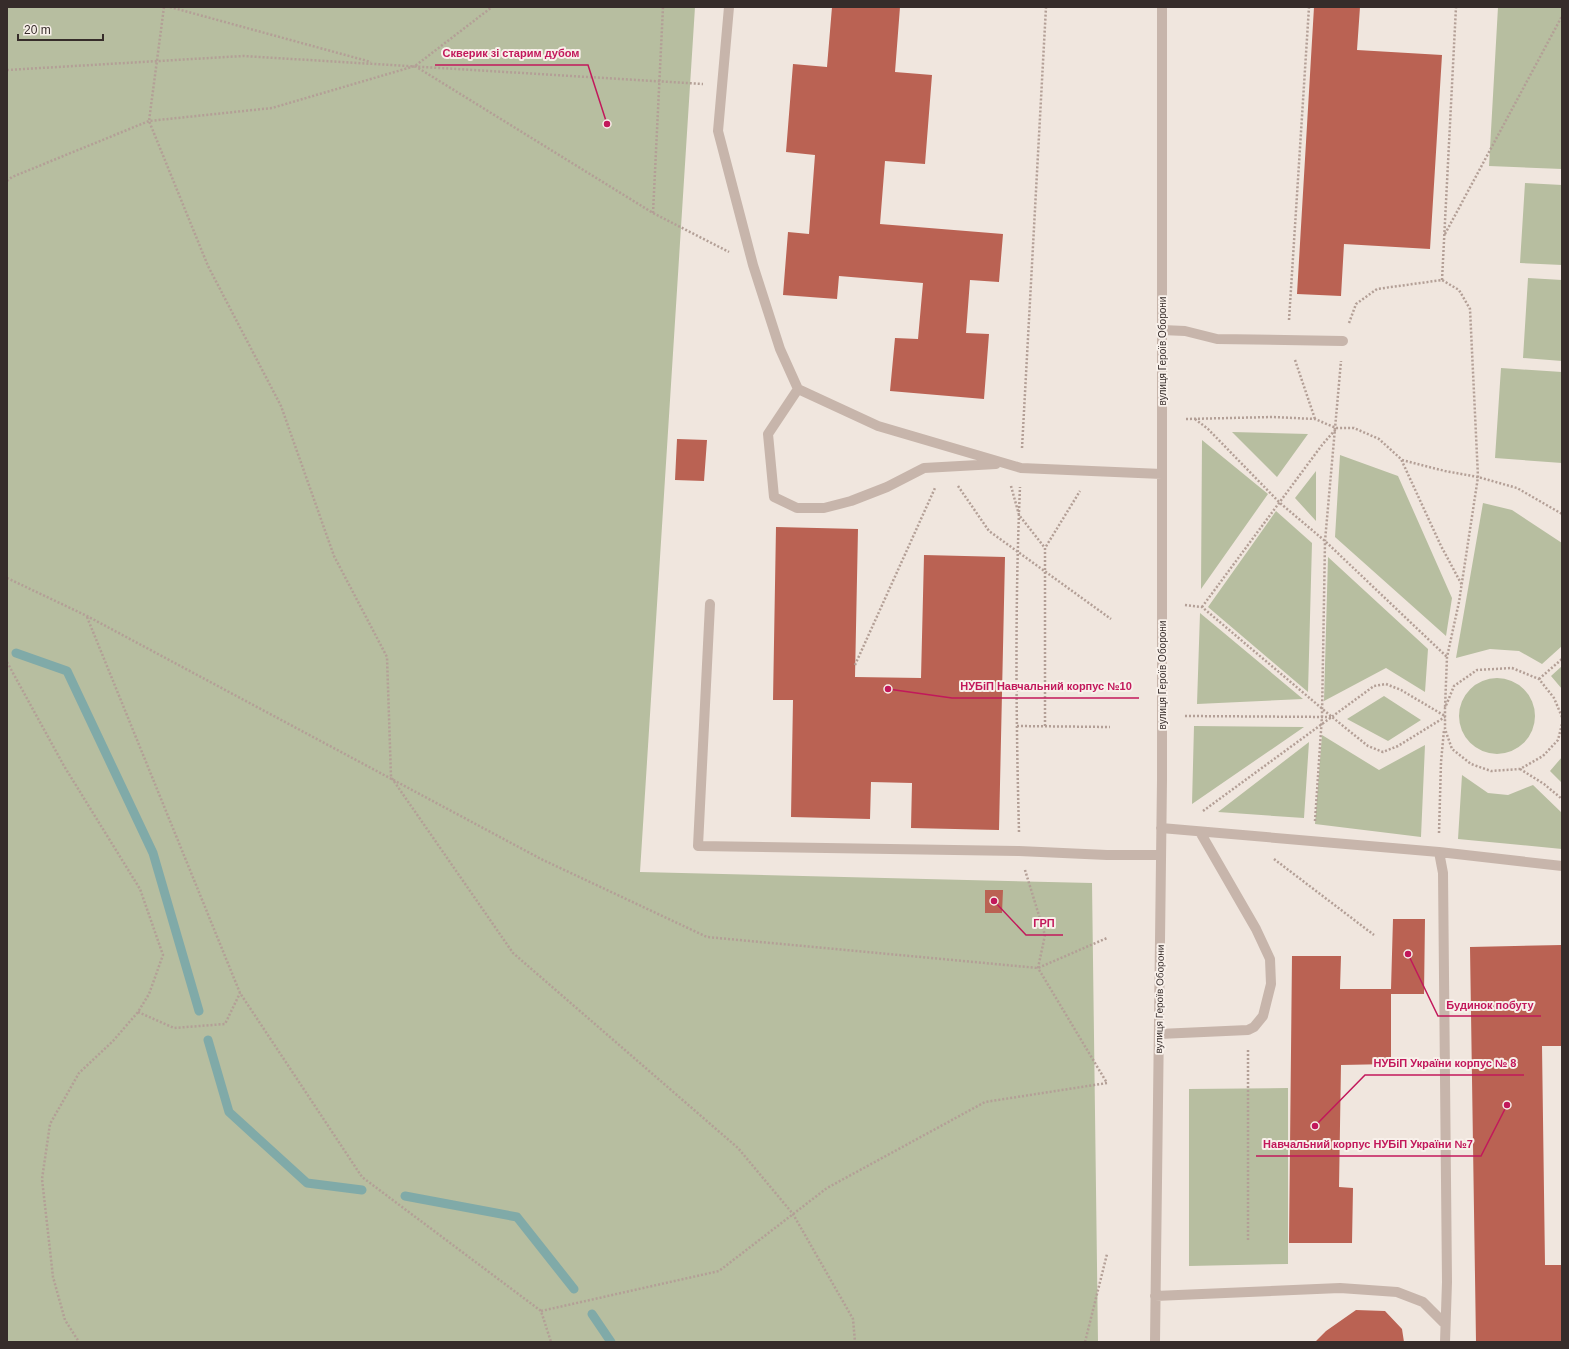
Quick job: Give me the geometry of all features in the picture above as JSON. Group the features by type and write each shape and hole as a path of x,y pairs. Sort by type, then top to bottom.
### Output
{"street":[{"path":"729,7 718,131 753,265 780,349 798,389 878,426 1021,468 1162,474"},
{"name":"вулиця Героїв Оборони","path":"1155,1342 1161,855 1162,7"},
{"path":"1162,330 1185,331 1217,339 1342,341"},
{"path":"798,389 768,434 774,497 797,508 824,508 851,501 887,487 924,468 1004,463"},
{"path":"710,604 698,846 1019,851 1108,855 1161,855"},
{"path":"1161,828 1439,852 1562,866"},
{"path":"1159,1034 1248,1030 1254,1027 1262,1016 1271,984 1270,959 1256,929 1200,832"},
{"path":"1439,852 1443,873 1448,1282 1445,1342"},
{"path":"1155,1296 1340,1288 1397,1292 1423,1302 1445,1324"}],"path":[{"path":"164,7 149,121 208,266 281,406 334,556 387,657 390,777 514,953 738,1148 793,1214 852,1319 855,1342"},
{"path":"170,7 377,64"},
{"path":"7,181 12,177 149,121 272,108 415,66 492,7"},
{"path":"653,213 663,7"},
{"path":"541,1311 719,1271 827,1188 985,1102 1107,1083 1038,968 1045,935 1019,851 1017,726 1019,515 1046,7"},
{"path":"1309,7 1288,340 1315,419"},
{"path":"1442,280 1456,7"},
{"path":"1444,236 1562,16"},
{"path":"7,70 243,56 722,85"},
{"path":"415,66 653,213 753,265"},
{"path":"1314,841 1322,716 1324,542 1336,428 1342,341 1356,304 1376,289 1442,280 1459,290 1470,309 1478,477 1458,609 1447,657 1445,728 1441,762 1439,852"},
{"path":"1186,419 1273,417 1315,419 1336,428 1354,428 1379,439 1401,460 1441,546 1462,585"},
{"path":"1195,419 1208,429 1280,503 1447,657"},
{"path":"1202,607 1336,428"},
{"path":"1401,460 1445,471 1478,477 1517,488 1562,514"},
{"path":"1004,463 1019,515 1044,548"},
{"path":"945,467 989,531 1111,619"},
{"path":"855,665 945,467"},
{"path":"1045,726 1044,548 1093,470"},
{"path":"7,578 87,616 541,858 707,937 1038,968 1107,938"},
{"path":"1185,605 1202,607 1368,746 1383,752 1398,746 1445,716"},
{"path":"87,616 240,993 362,1177 541,1311 551,1342"},
{"path":"1539,679 1562,659"},
{"path":"7,662 64,766 140,889 163,955 149,994 138,1012 113,1041 79,1073 50,1124 42,1179 53,1277 66,1320 79,1342"},
{"path":"1445,708 1454,686 1477,670 1512,668 1539,679 1554,698 1562,717"},
{"path":"1183,830 1200,813 1374,686 1386,684 1401,690 1445,716"},
{"path":"1185,716 1332,717"},
{"path":"1445,728 1452,749 1471,764 1491,771 1520,770 1543,756 1558,740 1562,724"},
{"path":"1017,726 1110,727"},
{"path":"1520,770 1544,784 1562,799"},
{"path":"1244,836 1374,935"},
{"path":"138,1012 174,1028 225,1024 240,993"},
{"path":"1248,1030 1248,1240"},
{"path":"1085,1342 1107,1254"}],"green space":[{"path":"7,7 695,7 640,872 1092,883 1098,1342 7,1342"},
{"path":"1498,7 1562,7 1562,169 1489,166"},
{"path":"1525,183 1562,185 1562,265 1520,263"},
{"path":"1528,278 1562,280 1562,361 1523,358"},
{"path":"1501,368 1562,372 1562,463 1495,458"},
{"path":"1232,432 1308,434 1277,477"},
{"path":"1202,440 1268,494 1201,589"},
{"path":"1340,455 1398,476 1452,598 1446,636 1335,537"},
{"path":"1316,471 1316,521 1295,498"},
{"path":"1483,503 1512,510 1562,543 1562,646 1542,664 1519,651 1490,649 1456,658"},
{"path":"1276,511 1312,543 1308,692 1208,607"},
{"path":"1328,557 1428,649 1425,692 1386,668 1324,701"},
{"path":"1200,613 1303,699 1197,704"},
{"path":"1562,666 1562,689 1551,676"},
{"path":"1497,678 1512,681 1524,689 1532,701 1535,716 1532,731 1524,743 1512,751 1497,754 1482,751 1470,743 1462,731 1459,716 1462,701 1470,689 1482,681"},
{"path":"1384,696 1421,720 1388,741 1347,719"},
{"path":"1194,726 1304,727 1192,804"},
{"path":"1322,735 1379,770 1425,745 1421,837 1315,824"},
{"path":"1309,742 1304,818 1218,812"},
{"path":"1562,757 1562,783 1550,771"},
{"path":"1462,775 1488,793 1508,795 1533,785 1562,813 1562,849 1458,839"},
{"path":"1288,1088 1288,1264 1189,1266 1189,1089"}],"building":[{"path":"832,7 900,7 895,72 932,75 925,164 885,161 880,224 1003,234 999,282 970,280 966,333 989,334 984,399 890,391 895,338 918,339 923,283 839,276 837,299 783,295 788,232 809,234 815,155 786,152 793,64 827,67"},
{"path":"1314,7 1360,7 1357,50 1442,55 1430,249 1344,244 1341,296 1297,294"},
{"path":"677,439 707,440 704,481 675,480"},
{"path":"776,527 858,529 855,677 921,678 924,555 1005,557 999,830 911,828 912,783 871,782 870,819 791,817 793,700 773,700"},
{"path":"985,890 1003,890 1002,913 985,913"},
{"path":"1393,919 1425,919 1424,994 1391,994 1391,1064 1341,1065 1339,1187 1353,1188 1352,1243 1289,1243 1292,956 1341,956 1340,989 1391,989"},
{"path":"1562,945 1562,1046 1542,1046 1545,1265 1562,1265 1562,1342 1476,1342 1470,947"},
{"path":"1356,1310 1385,1311 1402,1329 1404,1342 1315,1342 1326,1331"}],"waterway":[{"path":"16,653 67,671 153,853 199,1011"},
{"path":"208,1040 229,1112 307,1183 362,1190"},
{"path":"405,1196 517,1217 574,1289"},
{"path":"592,1314 611,1342"}],"place":[{"name":"Скверик зі старим дубом","path":"607,124"},
{"name":"НУБіП Навчальний корпус №10","path":"888,689"},
{"name":"ГРП","path":"994,901"},
{"name":"Будинок побуту","path":"1408,954"},
{"name":"Навчальний корпус НУБіП України №7","path":"1507,1105"},
{"name":"НУБіП України корпус № 8","path":"1315,1126"}]}
